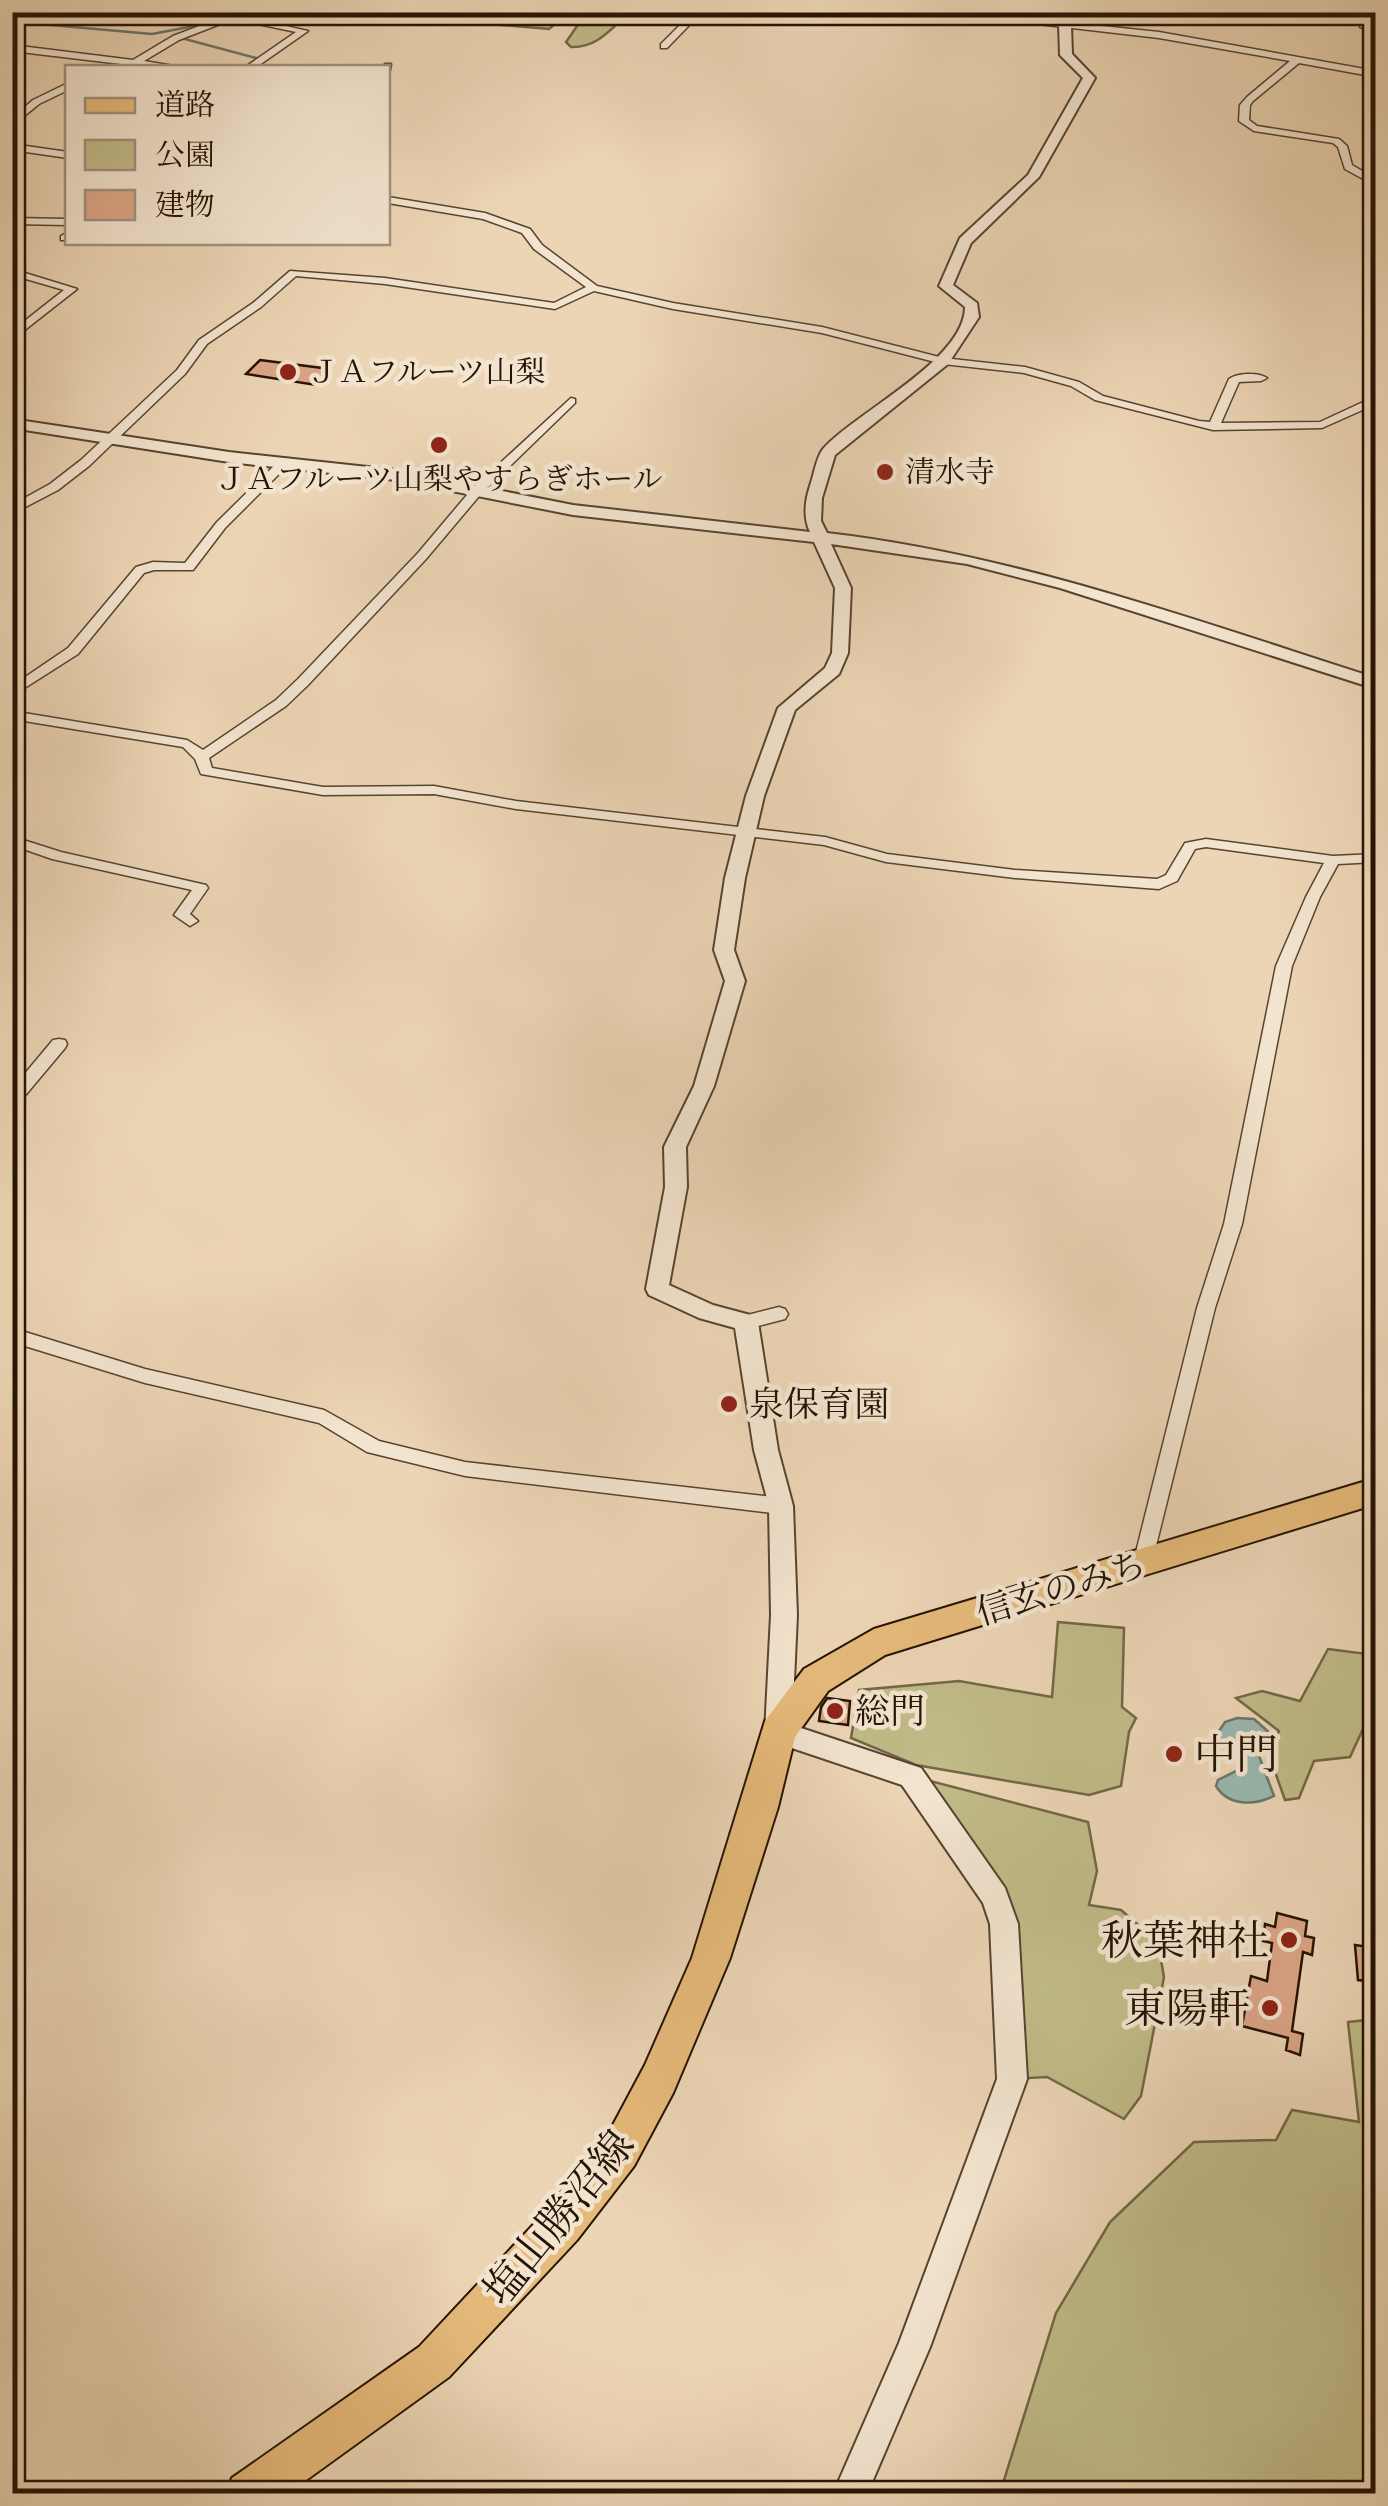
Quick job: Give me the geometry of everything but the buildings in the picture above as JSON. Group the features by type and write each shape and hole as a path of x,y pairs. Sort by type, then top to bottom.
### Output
{"main road":[{"name":"信玄のみち","path":"778,1732 816,1680 874,1644 1376,1491"},
{"name":"塩山勝沼線","path":"248,2494 291,2477 434,2362 562,2225 620,2152 659,2079 712,1958 760,1807 778,1732"}],"street":[{"path":"212,12 304,31 253,65"},
{"path":"664,46 698,12"},
{"path":"852,22 868,12"},
{"path":"937,12 1159,35 1372,73 1376,62"},
{"path":"779,1314 746,1322 707,1312 657,1290 676,1187 675,1147 704,1086 735,982 724,950 746,833 780,721 787,708 832,670 840,653 843,588 814,520 814,498 828,454 943,361 974,311 946,286 965,241 1033,177 1088,78 1066,55 1065,25 1055,12"},
{"path":"1373,12 1364,28 1376,30"},
{"path":"12,48 131,65 176,38 236,15"},
{"path":"1298,59 1250,99 1245,105 1244,122 1254,128 1336,141 1342,146 1348,167 1376,183"},
{"path":"12,123 36,102 65,88"},
{"path":"12,147 65,155"},
{"path":"390,200 485,216 526,231 538,247 593,288 673,306 822,330 943,361 1025,370 1076,384 1099,398 1213,427 1322,425 1376,399"},
{"path":"12,221 65,222"},
{"path":"12,272 72,288 12,337"},
{"path":"12,510 54,487 181,372 203,342 257,305 294,273 385,281 555,306 593,288"},
{"path":"1213,427 1234,379 1260,378"},
{"path":"202,758 281,703 422,556 476,492 571,401"},
{"path":"12,423 396,476 654,522 820,538 968,559 1066,584 1376,684"},
{"path":"12,692 73,651 140,570 153,566 188,567 221,525 284,463"},
{"path":"12,715 187,744 202,758 206,772 311,790 434,790 516,805 825,841 886,858 1014,874 1159,884 1172,878 1190,846 1206,842 1333,860 1376,858"},
{"path":"17,842 57,856 200,888 182,914 190,921"},
{"path":"1143,1564 1206,1308 1233,1224 1284,966 1312,896 1333,860"},
{"path":"12,1100 59,1044"},
{"path":"746,1322 766,1450 781,1506 784,1615 778,1732 912,1776 986,1882 1004,1924 1012,2079 914,2346 850,2494"},
{"path":"12,1335 144,1376 324,1417 374,1447 464,1470 781,1506"}],"green space":[{"path":"483,12 629,13 596,41 571,47 566,42 582,19 564,17 549,29 489,24 477,18"},
{"path":"1058,1622 1124,1628 1122,1707 1136,1718 1129,1732 1121,1786 1089,1795 916,1765 851,1738 859,1690 959,1681 1052,1697"},
{"path":"1328,1649 1375,1655 1375,1716 1369,1716 1350,1757 1314,1761 1299,1798 1285,1800 1268,1752 1279,1731 1236,1698 1262,1691 1300,1701"},
{"path":"911,1776 1088,1822 1097,1871 1089,1905 1121,1910 1158,1942 1164,1977 1141,2096 1124,2119 1047,2077 1012,2079 1004,1925"},
{"path":"1375,2019 1375,2493 1000,2493 1056,2313 1110,2222 1194,2142 1276,2140 1292,2110 1359,2122 1348,2022"}],"water":[{"path":"1254,1719 1272,1735 1258,1753 1274,1796 1250,1803 1234,1801 1216,1786 1218,1780 1242,1768 1239,1749 1220,1738 1219,1731 1225,1722"}],"waterway":[{"path":"12,15 21,16"},
{"path":"26,17 17,22 152,34 210,23"},
{"path":"181,38 260,59"}],"place":[{"name":"ＪＡフルーツ山梨","path":"288,372"},
{"name":"ＪＡフルーツ山梨やすらぎホール","path":"439,445"},
{"name":"清水寺","path":"885,472"},
{"name":"泉保育園","path":"729,1404"},
{"name":"総門","path":"835,1711"},
{"name":"中門","path":"1174,1754"},
{"name":"秋葉神社","path":"1289,1940"},
{"name":"東陽軒","path":"1270,2008"}]}
